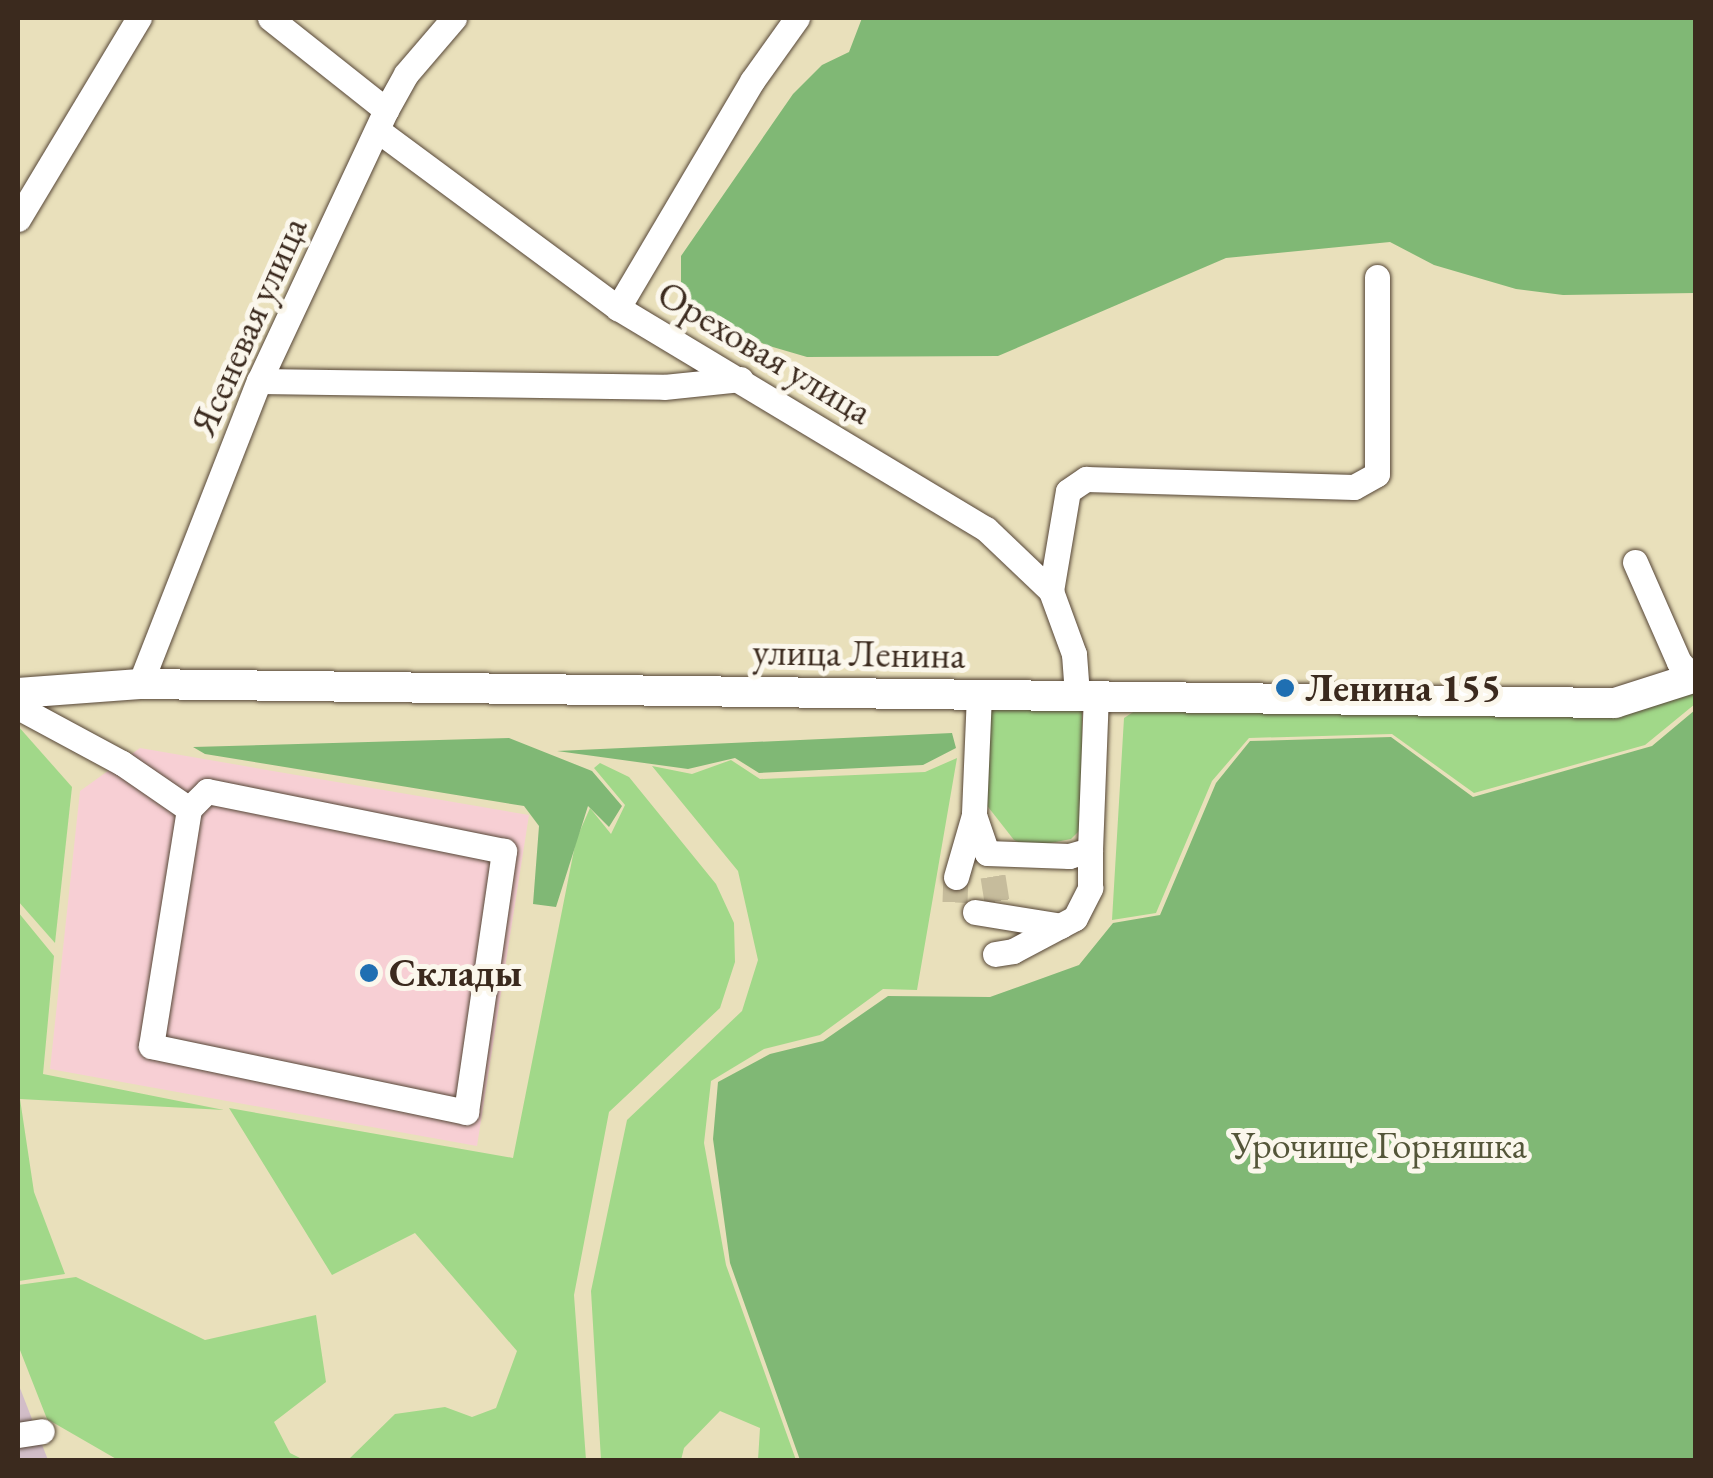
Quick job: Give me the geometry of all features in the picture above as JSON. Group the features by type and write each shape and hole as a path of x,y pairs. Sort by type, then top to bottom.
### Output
{"main road":[{"name":"улица Ленина","path":"18,693 140,684 1615,703 1695,677"}],"street":[{"path":"18,219 138,18"},
{"path":"270,18 383,121 618,308"},
{"name":"Ясеневая улица","path":"140,684 259,381 406,74 454,18"},
{"name":"Ореховая улица","path":"797,18 731,115 618,308 986,529 1051,591"},
{"path":"994,954 1061,926 1084,906 1090,850 1086,694 1051,591 1068,491 1086,479 1354,487 1376,474 1376,277"},
{"path":"259,381 664,388 741,379"},
{"path":"1634,562 1679,662 1695,677"},
{"path":"979,694 975,903 1061,926"},
{"path":"18,707 122,763 190,809"},
{"path":"207,790 504,852 466,1112 151,1046 190,809 207,790"},
{"path":"974,814 990,864 1069,856 1090,850"}],"shaded area":[{"path":"140,748 529,815 477,1146 50,1069 80,791"},
{"path":"18,1383 48,1460 18,1460"}],"green space":[{"path":"862,18 1695,18 1695,293 1563,295 1516,289 1434,265 1390,242 1226,258 998,356 807,357 766,345 681,305 681,256 793,94 822,65 849,52"},
{"path":"1695,687 1695,704 1645,745 1474,793 1392,734 1249,738 1212,781 1156,913 1112,920 1124,718 1141,707"},
{"path":"993,704 1082,710 1082,828 1071,839 1030,847 1014,840 985,803 984,717"},
{"name":"Урочище Горняшка","path":"1695,710 1695,1460 800,1460 730,1263 713,1139 718,1082 770,1054 823,1041 888,996 990,997 1079,965 1113,923 1160,915 1216,783 1250,741 1391,737 1473,797 1652,746"},
{"path":"18,726 72,787 55,943 18,901"},
{"path":"952,733 956,748 923,765 759,773 735,758 688,769 557,751"},
{"path":"509,738 592,771 622,806 609,827 588,806 556,907 533,904 539,826 524,806 205,754 193,747"},
{"path":"957,758 917,990 883,989 820,1035 764,1049 711,1081 704,1143 726,1265 796,1460 758,1460 760,1428 720,1411 684,1448 681,1460 601,1460 591,1291 627,1120 742,1011 758,960 738,871 652,766 692,774 731,760 760,779 925,772"},
{"path":"600,763 629,777 716,884 734,923 735,962 720,1008 609,1112 574,1295 586,1460 348,1460 395,1414 445,1407 472,1417 496,1408 517,1351 415,1233 332,1275 229,1108 513,1158 576,840 590,808 611,834 625,805 594,768"},
{"path":"18,912 54,956 43,1074 224,1110 20,1099 34,1192 65,1274 19,1281"},
{"path":"76,1277 205,1340 316,1315 326,1382 274,1422 290,1453 304,1460 118,1460 47,1419 18,1345 18,1285"}],"tunnel":[{"path":"993,876 997,902"},
{"path":"955,902 956,877"}],"place":[{"name":"Ленина 155","path":"1285,688"},
{"name":"Склады","path":"369,973"}]}
